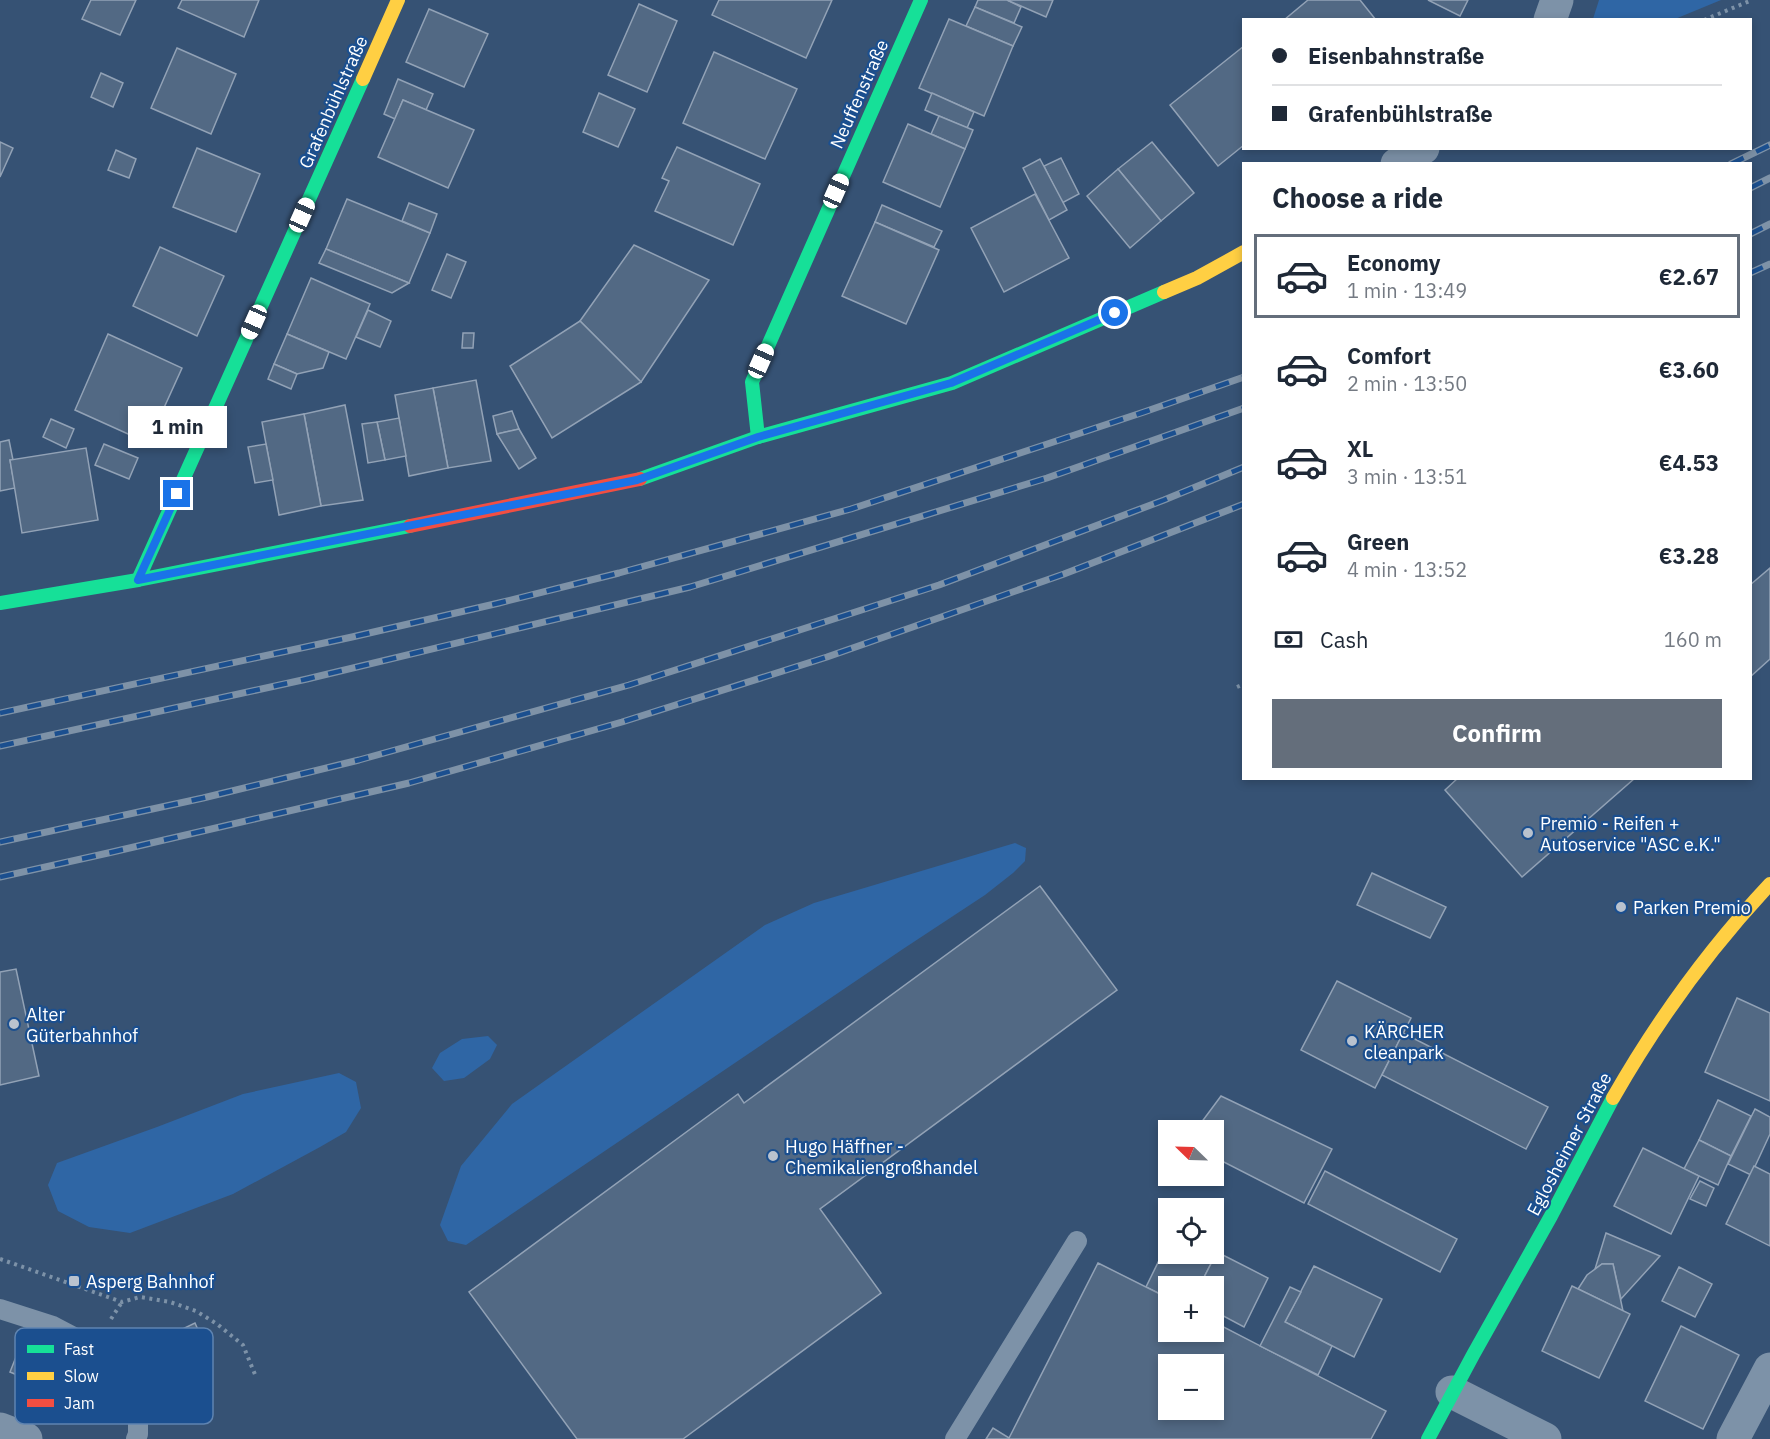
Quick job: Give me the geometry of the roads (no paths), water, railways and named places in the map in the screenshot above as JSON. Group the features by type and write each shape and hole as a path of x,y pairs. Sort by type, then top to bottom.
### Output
{"street":[{"name":"Grafenbühlstraße","path":"138,580 398,0"},
{"name":"Neuffenstraße","path":"758,437 752,382 921,0"},
{"path":"1551,18 1557,0"},
{"path":"1400,162 1420,150"},
{"path":"0,603 138,580 637,480 758,437 951,383 1197,278 1242,253"},
{"name":"Eglosheimer Straße","path":"1428,1439 1635,1061 1685,988 1742,912 1770,884"},
{"path":"1733,1439 1770,1369"},
{"path":"1452,1392 1545,1439"},
{"path":"0,1429 26,1439"}],"lane":[{"path":"955,1439 1077,1241"},
{"path":"0,1309 57,1328"},
{"path":"136,1439 138,1424"}],"railway":[{"path":"1735,162 1770,145"},
{"path":"1752,187 1770,178"},
{"path":"1752,233 1770,224"},
{"path":"1752,272 1770,264"},
{"path":"0,713 352,637 619,573 851,509 1242,378"},
{"path":"0,746 307,679 690,587 1047,478 1242,409"},
{"path":"0,842 203,798 359,760 629,685 939,585 1164,500 1242,468"},
{"path":"0,877 409,783 622,722 827,657 1064,574 1242,505"}],"place":[{"name":"Premio - Reifen + Autoservice \"ASC e.K.\"","path":"1528,833"},
{"name":"Parken Premio","path":"1621,907"},
{"name":"Alter Güterbahnhof","path":"14,1024"},
{"name":"KÄRCHER cleanpark","path":"1352,1041"},
{"name":"Hugo Häffner - Chemikaliengroßhandel","path":"773,1156"},
{"name":"Asperg Bahnhof","path":"74,1281"}]}
